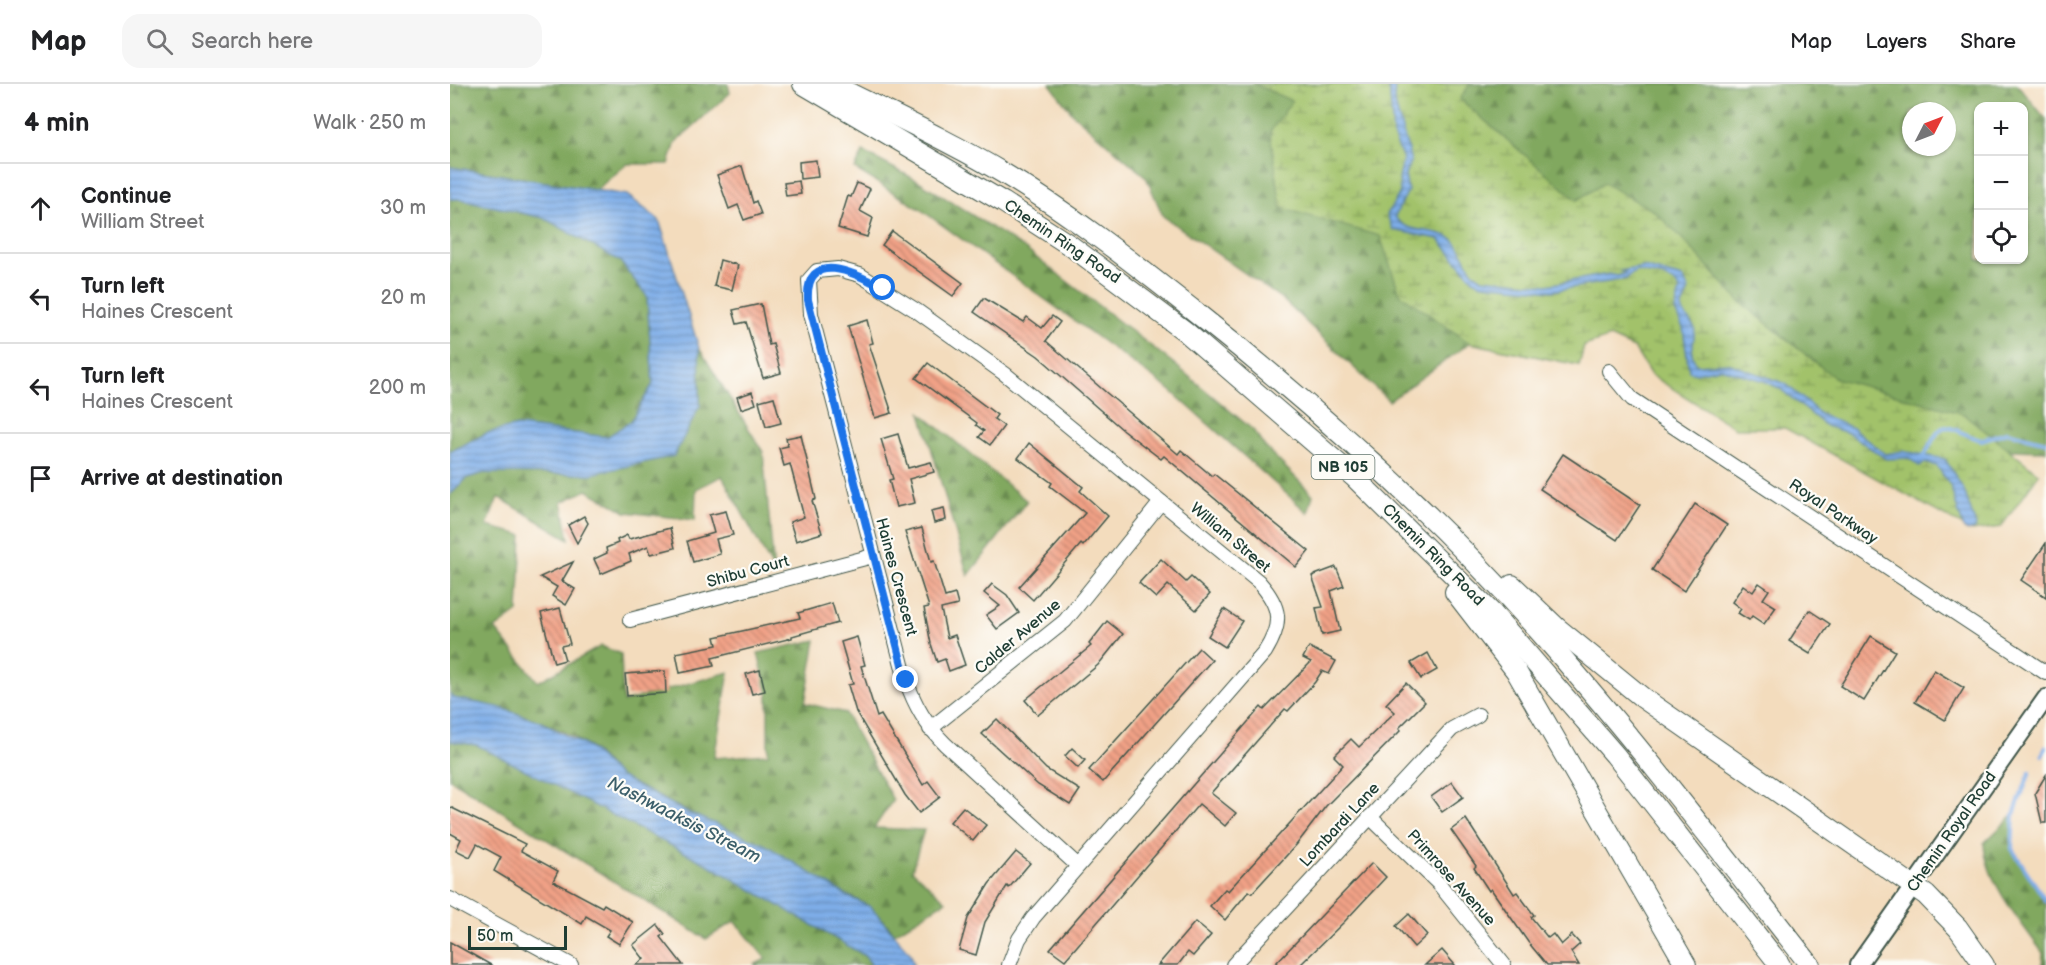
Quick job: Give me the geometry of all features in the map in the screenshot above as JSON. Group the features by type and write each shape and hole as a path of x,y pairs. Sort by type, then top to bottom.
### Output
{"highway":[{"name":"Chemin Ring Road","path":"803,84 1003,202 1071,246 1186,332 1260,393 1354,477 1492,613 1615,755 1780,965"},
{"name":"Chemin Ring Road","path":"831,84 1002,172 1058,208 1238,346 1352,444 1437,524 1552,646 1642,753 1808,963"},
{"path":"1260,393 1462,599 1502,650 1686,965"},
{"path":"1352,444 1433,508 1556,627 1590,656 1663,712 1882,867 1914,887 1958,928 1984,965"}],"main road":[{"name":"Chemin Royal Road","path":"1858,965 2046,698"}],"street":[{"name":"William Street","path":"817,271 838,269 850,272 892,293 1005,374 1259,582 1271,596 1278,615 1274,636 1265,651 1077,865 1026,928 1009,965"},
{"name":"Haines Crescent","path":"817,271 809,280 808,300 873,556 916,709 930,729 1077,865"},
{"name":"Royal Parkway","path":"1609,371 1632,399 2046,674"},
{"name":"Calder Avenue","path":"930,729 1065,621 1161,502"},
{"name":"Shibu Court","path":"630,620 873,556"},
{"name":"Lombardi Lane","path":"1233,965 1452,729 1478,715"},
{"name":"Primrose Avenue","path":"1370,817 1439,884 1504,965"},
{"path":"450,899 571,965"}],"green space":[{"path":"450,84 728,84 730,93 676,142 669,164 627,164 596,190 450,167"},
{"path":"1050,84 1268,84 1626,279 1651,375 1634,348 1610,337 1584,346 1579,365 1470,343 1389,401 1282,299 1163,216 1146,177 1073,114"},
{"path":"1254,84 1470,84 1460,99 1577,200 1604,183 1654,211 1739,301 1835,378 1964,414 2039,474 2001,527 1972,531 1785,428 1735,428 1651,375 1634,348 1610,337 1584,346 1579,365 1470,343 1400,294 1380,236 1281,208 1270,132 1292,101"},
{"path":"1433,84 2017,84 2046,119 2046,451 1973,449 1989,485 1644,267"},
{"path":"863,152 920,182 1024,248 1173,363 1253,430 1265,447 1313,495 1308,513 1170,390 920,209 855,169"},
{"path":"450,199 461,199 544,218 620,261 647,296 653,384 631,421 607,437 518,426 487,433 450,452"},
{"path":"699,348 763,452 774,571 722,476 696,489 695,520 626,512 587,490 562,502 569,539 498,497 487,526 522,535 518,612 495,629 538,682 601,646 621,654 623,702 729,672 714,758 768,754 768,694 758,653 816,640 805,703 845,713 893,800 874,828 924,830 912,870 946,901 895,933 871,907 619,776 593,750 574,737 524,715 453,698 450,694 450,495 467,478 484,473 591,474 700,405"},
{"path":"921,413 1027,501 968,576"},
{"path":"450,741 477,745 711,866 864,955 872,965 754,965 766,959 735,921 706,939 450,779"},
{"path":"2014,814 2012,849 2046,901 2046,965 2042,965 2043,953 1998,887 1986,857 1984,843"}],"water":[{"path":"1389,84 1395,84 1394,100 1411,161 1405,175 1408,191 1395,216 1399,222 1405,226 1451,238 1460,248 1473,272 1483,278 1547,285 1609,274 1618,276 1626,272 1619,271 1644,267 1683,278 1689,290 1681,309 1695,328 1692,354 1696,365 1728,363 1786,384 1820,414 1853,428 1885,454 1903,451 1945,459 1964,490 1975,529 1968,531 1964,529 1950,485 1937,466 1925,463 1919,466 1909,458 1886,459 1848,433 1826,426 1779,388 1764,381 1720,368 1696,373 1689,371 1683,328 1675,311 1680,290 1674,282 1664,277 1636,271 1626,279 1552,291 1482,284 1473,280 1439,239 1393,230 1387,215 1400,192 1399,179 1403,159 1393,135"},
{"path":"450,167 627,195 659,220 699,348 700,405 674,456 591,474 484,473 467,478 450,495 450,452 487,433 518,426 607,437 631,421 653,384 647,296 620,261 544,218 461,199 450,199"},
{"name":"Nashwaaksis Stream","path":"450,694 454,698 498,707 541,722 588,747 619,776 684,811 764,844 849,897 871,907 911,954 914,965 872,965 864,955 711,866 477,745 450,741"}],"building":[{"path":"816,160 818,177 800,179 799,162"},
{"path":"742,166 753,203 756,201 761,214 744,220 738,205 729,209 717,175"},
{"path":"799,181 801,194 786,196 784,183"},
{"path":"857,183 870,189 860,211 873,218 867,237 838,228 848,196 851,197"},
{"path":"892,231 963,283 953,296 882,245"},
{"path":"720,260 738,265 732,290 714,286"},
{"path":"984,298 1023,322 1027,317 1042,328 1052,316 1060,322 1046,341 1178,454 1181,450 1212,476 1214,474 1309,551 1296,567 1164,456 1161,459 1123,430 1038,356 974,312"},
{"path":"761,304 769,345 773,344 781,373 763,378 746,322 737,324 733,310"},
{"path":"867,320 873,343 869,344 892,413 875,418 848,326"},
{"path":"928,363 997,415 994,419 1004,426 990,445 979,437 984,431 976,425 977,423 916,378"},
{"path":"752,392 756,404 741,409 737,397"},
{"path":"774,397 781,423 766,427 759,401"},
{"path":"898,434 908,468 931,462 934,472 909,479 915,503 896,507 889,480 893,479 881,439"},
{"path":"801,435 816,499 812,501 822,533 796,541 790,522 804,517 790,464 784,466 779,448 788,446 786,438"},
{"path":"1029,443 1083,487 1080,491 1108,516 1033,600 1019,587 1085,513 1050,486 1052,483 1018,458"},
{"path":"1563,454 1640,505 1617,540 1540,489"},
{"path":"1695,504 1727,525 1684,591 1652,570"},
{"path":"944,508 946,520 934,523 931,511"},
{"path":"726,511 733,535 716,539 720,554 693,562 687,541 714,533 709,515"},
{"path":"584,516 588,523 577,543 568,525"},
{"path":"670,528 675,548 651,554 648,546 629,554 631,561 601,574 594,559 607,553 606,548 618,543 617,540 627,535 629,539"},
{"path":"922,528 931,562 934,561 945,597 955,594 958,605 941,609 947,638 955,635 965,665 949,671 945,659 937,662 931,644 924,608 929,607 905,532"},
{"path":"2046,543 2046,597 2021,580"},
{"path":"1161,559 1186,582 1191,577 1210,594 1196,610 1168,585 1156,598 1139,583"},
{"path":"573,562 562,581 575,589 566,605 552,596 557,587 540,577"},
{"path":"1336,567 1344,586 1331,591 1340,631 1322,635 1316,608 1323,607 1312,576"},
{"path":"1759,583 1769,590 1763,599 1776,607 1764,624 1752,616 1749,620 1738,613 1741,609 1732,602 1743,585 1753,592"},
{"path":"992,584 1007,595 1019,613 997,629 986,615 1000,606 984,593"},
{"path":"832,603 838,623 792,636 792,638 712,658 714,666 680,673 676,653 717,645 715,637 800,618 798,613"},
{"path":"560,608 570,644 561,646 565,660 554,663 541,613"},
{"path":"1224,609 1242,621 1225,647 1208,636"},
{"path":"1809,610 1830,624 1810,654 1789,641"},
{"path":"1107,621 1123,634 1098,665 1038,715 1025,700 1091,646 1089,644"},
{"path":"1871,636 1895,651 1864,701 1840,686"},
{"path":"857,637 865,665 861,666 877,717 881,715 923,785 928,781 940,797 919,813 905,795 856,712 848,685 853,684 841,642"},
{"path":"1309,647 1336,661 1329,674 1322,671 1288,711 1285,709 1211,793 1236,813 1225,826 1199,804 1065,960 1050,949 1261,707 1264,710 1311,662 1303,658"},
{"path":"1199,648 1212,660 1103,782 1089,770"},
{"path":"1428,653 1437,670 1421,679 1411,663"},
{"path":"760,670 765,691 752,694 746,674"},
{"path":"1934,670 1964,688 1945,720 1915,702"},
{"path":"665,671 666,693 627,696 625,674"},
{"path":"1406,683 1425,702 1399,728 1401,730 1326,806 1297,844 1252,893 1249,891 1225,920 1210,906 1225,889 1228,891 1343,765 1334,756 1351,739 1359,747 1395,712 1386,704"},
{"path":"997,719 1046,769 1080,790 1070,805 1038,785 982,734"},
{"path":"1072,748 1085,760 1078,768 1065,756"},
{"path":"2046,775 2046,823 2042,823 2035,793"},
{"path":"1452,782 1463,797 1442,812 1431,797"},
{"path":"450,807 525,844 521,851 558,871 553,881 602,907 604,904 633,922 619,944 606,936 610,930 586,916 582,924 494,871 501,857 477,844 470,857 456,850 461,839 450,833"},
{"path":"963,807 986,825 973,841 950,822"},
{"path":"1466,819 1514,894 1517,892 1534,915 1531,917 1548,938 1553,934 1561,945 1572,935 1580,944 1571,952 1579,965 1547,965 1528,942 1491,889 1489,891 1474,868 1476,866 1451,830"},
{"path":"1016,852 1030,863 1009,888 1007,886 985,922 976,955 959,950 968,918 989,884"},
{"path":"1372,863 1386,877 1345,921 1300,965 1274,965"},
{"path":"1409,914 1427,935 1414,947 1396,926"},
{"path":"1195,922 1211,935 1193,956 1188,952 1178,965 1158,965"},
{"path":"658,925 665,934 661,937 683,965 636,965 644,959 633,945"},
{"path":"450,942 491,965 450,965"},
{"path":"1442,950 1455,965 1425,965"}],"waterway":[{"path":"1923,459 1936,435 1945,427 1981,440 2007,432 2046,442"},
{"path":"2042,755 2046,747"},
{"path":"2030,772 2014,814 2012,849 2046,901"}],"route":[{"path":"883,288 860,275 838,269 828,269 817,271 809,280 807,290 811,314 906,680"}]}
